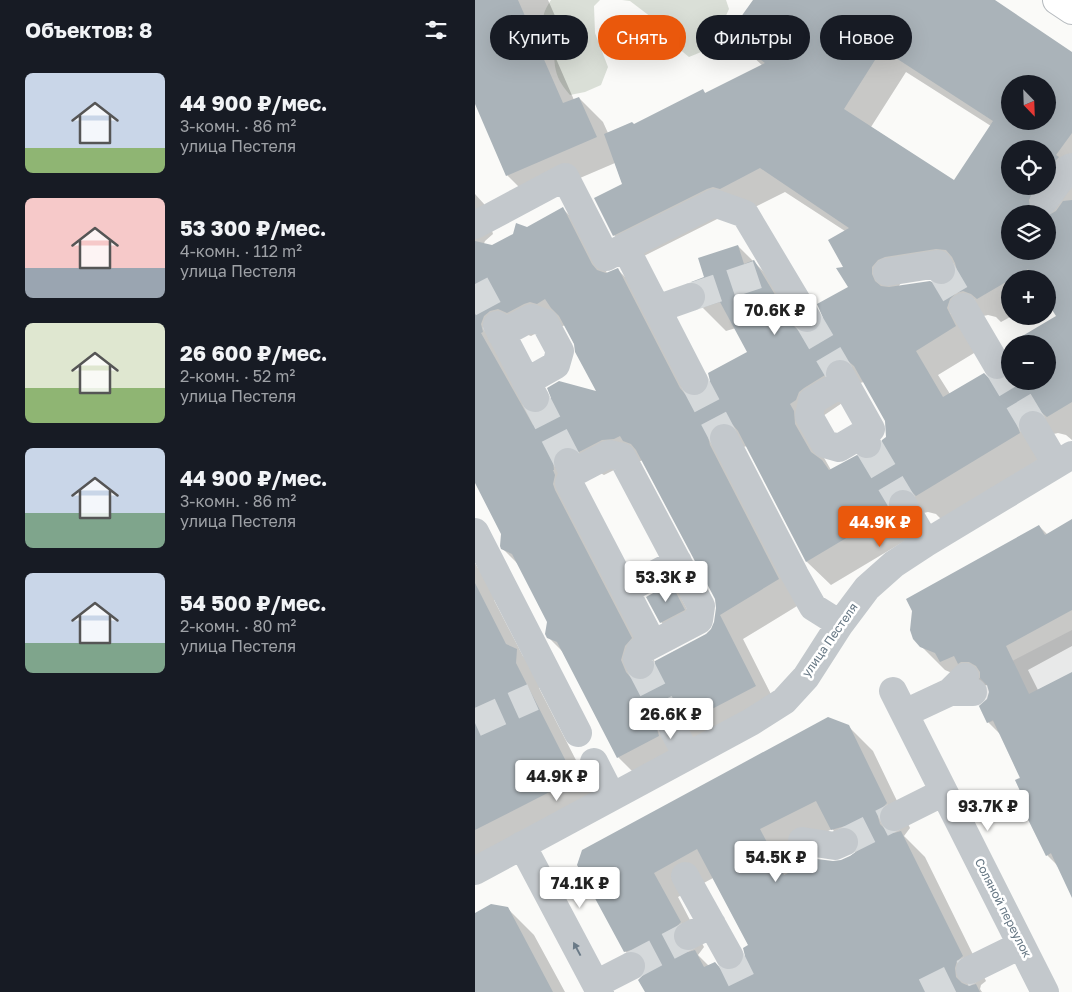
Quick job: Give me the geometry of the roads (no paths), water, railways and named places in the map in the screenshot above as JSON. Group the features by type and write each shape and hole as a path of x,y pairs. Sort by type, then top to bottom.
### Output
{"main road":[{"path":"1057,0 1072,10"}],"street":[{"path":"1044,201 1069,168 1072,168"},
{"path":"475,225 565,177 605,257 714,203 745,214 774,268 807,318"},
{"path":"625,247 694,381"},
{"path":"887,272 938,264 941,270"},
{"path":"657,309 691,298"},
{"path":"963,307 997,365"},
{"path":"531,318 545,323 560,351 556,366 530,390 499,330 531,318"},
{"path":"842,378 871,429 865,441 839,448 825,444 809,416 812,401 842,378"},
{"path":"1033,425 1064,460"},
{"path":"724,438 813,607 839,624"},
{"path":"609,454 622,457 678,562 701,606 699,620 646,655 625,590 569,483 571,468 609,454"},
{"name":"улица Пестеля","path":"475,871 751,722 784,701 806,677 839,624 867,588 894,564 1064,460"},
{"path":"903,504 926,543"},
{"path":"475,532 544,692 578,733"},
{"path":"625,590 678,562"},
{"name":"Соляной переулок","path":"962,687 899,702 1045,992"},
{"path":"673,729 687,756"},
{"path":"594,762 612,797"},
{"path":"894,817 944,792"},
{"path":"801,841 835,846 844,842"},
{"path":"522,845 598,988 631,966"},
{"path":"685,876 729,955"},
{"path":"688,936 712,924"},
{"path":"970,970 1021,945"}],"tunnel":[{"path":"691,297 771,270"},
{"path":"941,270 963,307"},
{"path":"475,284 497,325"},
{"path":"807,318 840,374"},
{"path":"997,365 1033,425"},
{"path":"694,381 724,438"},
{"path":"535,398 568,462"},
{"path":"869,447 903,504"},
{"path":"640,665 673,729"},
{"path":"475,723 533,697"},
{"path":"844,842 894,817"},
{"path":"631,966 688,936"},
{"path":"729,955 747,992"},
{"path":"925,992 970,970"}]}
